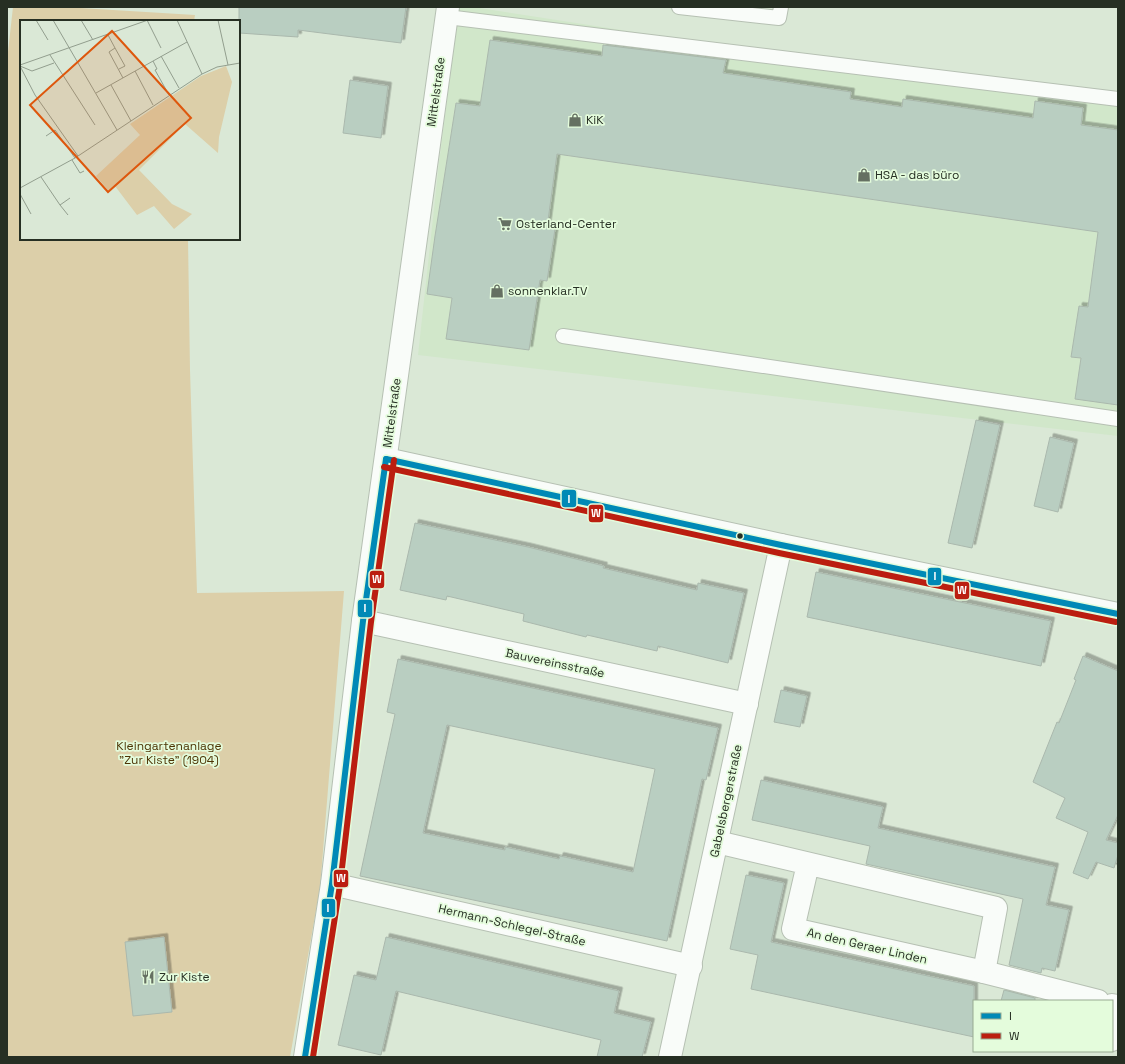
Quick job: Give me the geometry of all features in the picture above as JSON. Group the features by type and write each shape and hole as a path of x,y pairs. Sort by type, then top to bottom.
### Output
{"street":[{"name":"Mittelstraße","path":"306,1057 332,884 363,621 447,12"},
{"path":"386,459 781,546 1118,614"},
{"name":"Gabelsbergerstraße","path":"670,1057 691,966 781,546"},
{"name":"Bauvereinsstraße","path":"363,621 747,704"},
{"path":"717,842 996,908 984,972"},
{"name":"An den Geraer Linden","path":"808,864 793,929 984,972 1094,1000"},
{"name":"Hermann-Schlegel-Straße","path":"332,884 691,966"},
{"path":"1113,1038 1118,1025"}],"lane":[{"path":"679,7 779,18 781,7"},
{"path":"447,12 1118,99"},
{"path":"563,336 1118,419"}],"shaded area":[{"path":"459,7 473,7 1118,107 1118,436 418,355 439,163"}],"green space":[{"name":"Kleingartenanlage \"Zur Kiste\" (1904)","path":"13,7 64,7 195,15 194,20 20,20 20,240 188,240 190,370 197,593 344,591 320,888 290,1057 7,1057 7,61"}],"building":[{"path":"239,7 406,7 401,43 298,30 298,37 240,33"},
{"name":"Osterland-Center","path":"490,40 602,56 603,45 726,60 723,73 851,92 850,99 902,107 903,99 1033,118 1035,101 1083,108 1081,125 1118,130 1118,405 1075,399 1081,358 1071,357 1079,306 1088,307 1098,232 557,154 547,228 555,229 547,281 540,280 529,350 446,339 452,298 427,294 435,236 456,103 480,106"},
{"path":"350,80 388,86 381,138 343,133"},
{"path":"976,420 1000,425 972,548 948,543"},
{"path":"1050,437 1074,443 1058,512 1034,506"},
{"path":"415,523 528,547 604,566 603,568 697,590 698,583 744,593 728,663 658,646 657,651 587,635 586,637 523,621 524,614 447,596 446,600 400,590"},
{"path":"816,572 1051,621 1041,666 807,617"},
{"path":"1083,656 1118,671 1118,815 1106,840 1118,843 1118,855 1114,868 1096,862 1088,879 1073,873 1088,832 1056,818 1065,798 1033,782 1057,722 1059,723 1076,680 1074,679"},
{"path":"398,659 718,728 706,780 702,779 667,941 360,876 395,714 387,712","holes":["447,725 655,769 633,872 560,856 559,859 505,847 505,850 423,833"]},
{"path":"781,690 807,696 800,727 774,722"},
{"path":"761,780 883,807 878,828 1055,867 1046,905 1069,910 1055,971 1042,968 1041,973 1009,965 1023,899 866,864 870,846 752,820"},
{"path":"746,875 784,883 771,942 974,986 973,1037 751,989 758,955 730,949"},
{"name":"Zur Kiste","path":"164,937 172,1012 133,1016 125,942"},
{"path":"386,937 619,991 614,1013 651,1022 642,1057 597,1057 601,1040 396,991 381,1055 338,1045 354,975 376,980"},
{"path":"1004,990 1035,998 1035,1000 1001,1000"}],"transit line":[{"name":"I","path":"386,459 781,545 1118,614"},
{"name":"I","path":"305,1057 332,884 363,621 386,459"},
{"name":"W","path":"313,1057 340,885 371,622 394,460"},
{"name":"W","path":"384,467 779,553 1116,622"}],"place":[{"name":"KiK","path":"575,120"},
{"name":"HSA - das büro","path":"864,175"},
{"name":"Osterland-Center","path":"505,224"},
{"name":"sonnenklar.TV","path":"497,291"},
{"name":"Zur Kiste","path":"148,977"}]}
